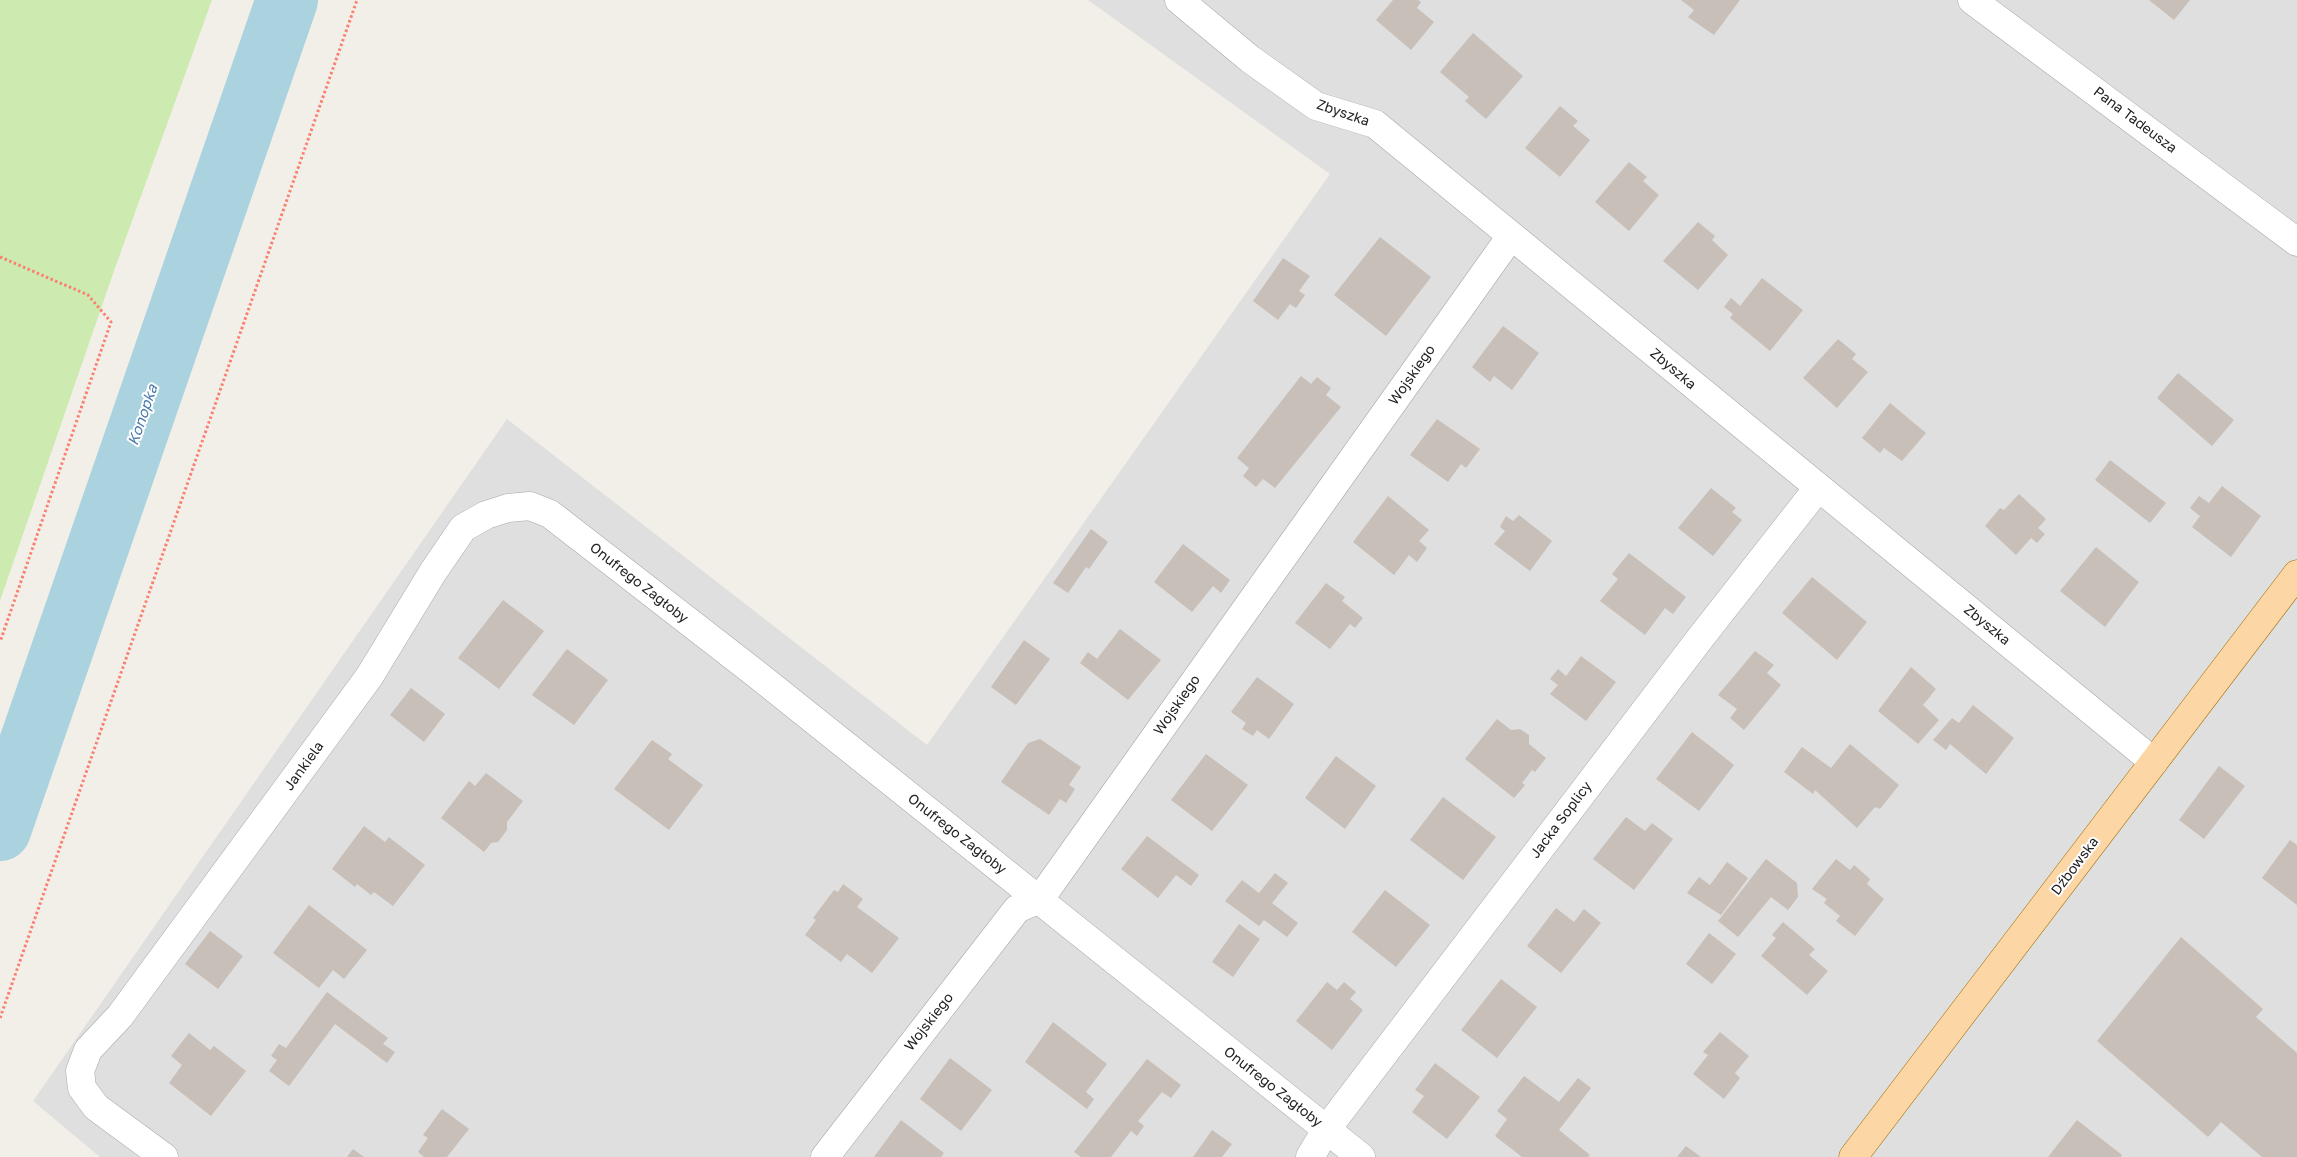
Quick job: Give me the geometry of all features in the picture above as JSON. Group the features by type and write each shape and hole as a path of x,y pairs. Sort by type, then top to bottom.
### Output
{"main road":[{"name":"Dźbowska","path":"1853,1157 2297,574"}],"street":[{"name":"Zbyszka","path":"1179,0 1250,59 1316,106 1375,124 2154,762"},
{"name":"Pana Tadeusza","path":"1972,0 2297,242"},
{"name":"Wojskiego","path":"824,1157 1017,909 1040,899 1511,236"},
{"name":"Jacka Soplicy","path":"1310,1157 1326,1130 1698,640 1818,488"},
{"name":"Jankiela","path":"164,1157 96,1107 82,1088 80,1070 88,1050 120,1016 369,677 433,572 463,528 486,515 508,508 530,506 550,514"},
{"name":"Onufrego Zagłoby","path":"550,514 755,673 1361,1157"}],"path":[{"path":"0,1018 357,0"},
{"path":"0,257 88,295 111,322 0,642"}],"shaded area":[{"path":"1088,0 2297,0 2297,1157 100,1157 33,1101 507,419 927,745 1330,174"}],"green space":[{"path":"0,0 212,0 115,268 0,601"}],"building":[{"path":"1393,0 1418,0 1421,2 1417,8 1434,22 1411,50 1376,20"},
{"path":"1681,0 1740,0 1714,35 1688,17 1694,10"},
{"path":"2149,0 2190,0 2174,20"},
{"path":"1473,33 1523,76 1486,119 1465,101 1469,97 1440,72"},
{"path":"1560,106 1578,121 1573,126 1590,140 1560,177 1525,148"},
{"path":"1629,162 1647,177 1643,181 1659,195 1629,231 1595,202"},
{"path":"1698,222 1715,236 1712,240 1728,255 1698,290 1663,261"},
{"path":"1380,237 1431,277 1386,336 1334,295"},
{"path":"1283,258 1310,276 1299,291 1305,295 1296,308 1290,304 1278,320 1253,301"},
{"path":"1762,278 1803,310 1770,351 1730,318 1733,314 1724,307 1731,298 1740,306"},
{"path":"1503,326 1539,353 1512,390 1494,376 1490,382 1472,367"},
{"path":"1838,339 1856,354 1852,359 1868,372 1837,408 1803,378"},
{"path":"2178,373 2234,420 2212,446 2157,398"},
{"path":"1301,376 1311,384 1317,377 1331,388 1326,395 1341,407 1275,488 1263,479 1256,487 1243,476 1249,468 1237,458"},
{"path":"1890,403 1926,433 1902,461 1884,448 1880,453 1862,438"},
{"path":"1437,419 1480,449 1466,468 1461,464 1448,482 1410,455"},
{"path":"2110,460 2166,503 2150,523 2095,480"},
{"path":"2222,486 2261,516 2231,557 2192,527 2200,516 2190,508 2199,496 2209,503"},
{"path":"1711,488 1736,508 1732,512 1742,520 1713,556 1678,528"},
{"path":"2019,494 2046,519 2038,528 2045,534 2037,543 2031,538 2016,555 1985,526 2000,508 2004,510"},
{"path":"1388,496 1429,530 1419,541 1427,548 1417,562 1409,555 1394,575 1353,542"},
{"path":"1519,515 1552,541 1530,571 1494,544 1505,531 1500,527 1506,516 1513,521"},
{"path":"1091,529 1108,542 1089,569 1086,567 1068,593 1053,583"},
{"path":"1183,544 1230,580 1221,593 1213,586 1192,612 1154,582"},
{"path":"2096,547 2139,582 2105,627 2060,591"},
{"path":"1629,553 1686,597 1673,614 1665,608 1645,635 1600,601 1618,579 1612,574"},
{"path":"1812,577 1867,622 1837,660 1782,613"},
{"path":"1326,583 1345,597 1342,601 1363,618 1355,628 1350,624 1330,649 1295,623"},
{"path":"503,600 544,631 499,689 458,658"},
{"path":"1120,629 1161,660 1128,700 1080,663 1088,652 1097,659"},
{"path":"1024,640 1050,659 1016,705 991,687"},
{"path":"567,649 608,680 574,725 532,695"},
{"path":"1755,651 1774,665 1767,673 1781,685 1744,730 1730,718 1737,709 1718,695"},
{"path":"1581,656 1616,682 1586,721 1550,694 1558,685 1550,679 1558,669 1566,676"},
{"path":"1911,667 1936,689 1923,705 1939,720 1918,744 1878,711"},
{"path":"1257,677 1294,704 1269,739 1257,730 1253,736 1242,729 1246,723 1231,712"},
{"path":"411,688 445,714 424,742 390,715"},
{"path":"1973,705 2014,738 1986,774 1950,744 1946,750 1933,740 1952,718 1959,723"},
{"path":"1497,719 1511,730 1520,729 1529,735 1529,744 1546,758 1535,772 1532,770 1522,783 1525,785 1514,798 1465,759"},
{"path":"1692,732 1734,765 1699,811 1656,779"},
{"path":"1040,739 1081,767 1069,785 1075,789 1066,803 1060,799 1049,815 1001,782 1028,743"},
{"path":"652,740 672,754 668,759 703,785 669,830 614,789"},
{"path":"1850,744 1899,785 1880,809 1875,807 1857,828 1815,790 1813,794 1784,772 1802,747 1831,768"},
{"path":"1206,754 1248,785 1212,831 1171,800"},
{"path":"1336,756 1376,786 1345,829 1305,798"},
{"path":"2219,766 2245,786 2204,839 2179,820"},
{"path":"486,773 523,801 507,822 507,830 498,842 491,843 484,852 441,818 469,781 475,786"},
{"path":"1443,797 1496,837 1463,880 1410,840"},
{"path":"1626,817 1645,831 1652,823 1673,839 1634,890 1593,859"},
{"path":"364,826 385,842 389,837 425,865 393,906 374,892 371,895 357,884 355,887 332,869"},
{"path":"1147,836 1199,875 1191,886 1176,875 1158,898 1121,869"},
{"path":"2290,840 2297,845 2297,905 2262,878"},
{"path":"1766,859 1797,883 1798,897 1788,910 1771,897 1738,937 1718,921"},
{"path":"1836,859 1850,870 1854,865 1870,879 1867,884 1884,899 1855,936 1836,921 1840,916 1824,903 1827,899 1812,889"},
{"path":"1727,862 1748,878 1721,915 1687,893 1699,877 1710,885"},
{"path":"1275,873 1288,883 1272,903 1298,923 1287,937 1264,920 1259,926 1225,901 1242,880 1259,893"},
{"path":"843,884 863,899 857,907 899,938 872,973 847,954 841,962 805,935 816,920 813,918 834,890 838,892"},
{"path":"1385,890 1430,925 1396,967 1352,932"},
{"path":"309,905 367,950 344,979 333,970 319,988 273,953"},
{"path":"1556,908 1574,922 1584,909 1601,923 1561,973 1527,946"},
{"path":"1783,922 1815,949 1809,955 1828,971 1807,995 1761,956 1776,938 1772,935"},
{"path":"1239,924 1260,939 1233,977 1212,962"},
{"path":"210,931 243,956 218,989 185,964"},
{"path":"1709,933 1736,954 1712,984 1686,964"},
{"path":"2181,937 2263,1009 2256,1017 2297,1053 2297,1157 2262,1157 2221,1122 2208,1137 2097,1041"},
{"path":"1501,979 1537,1007 1497,1058 1461,1030"},
{"path":"1327,982 1337,990 1344,982 1356,992 1350,999 1363,1010 1332,1050 1296,1021"},
{"path":"327,992 388,1038 383,1044 395,1052 387,1063 335,1024 289,1086 269,1071 277,1060 271,1056 279,1044 286,1048"},
{"path":"1053,1022 1107,1064 1086,1092 1094,1099 1087,1109 1025,1062"},
{"path":"1720,1032 1749,1056 1735,1073 1740,1078 1724,1099 1693,1074 1708,1055 1703,1052"},
{"path":"189,1033 210,1050 214,1046 246,1071 211,1116 169,1083 182,1065 171,1056"},
{"path":"950,1058 992,1090 961,1131 920,1099"},
{"path":"1147,1059 1181,1085 1171,1098 1162,1092 1138,1121 1144,1126 1137,1136 1131,1131 1111,1157 1081,1157 1074,1152"},
{"path":"1435,1063 1480,1097 1447,1139 1412,1112 1424,1096 1415,1090"},
{"path":"1524,1076 1559,1102 1578,1078 1591,1088 1559,1130 1590,1155 1588,1157 1522,1157 1495,1136 1507,1119 1497,1111"},
{"path":"442,1109 469,1129 447,1157 424,1157 418,1152 428,1138 423,1135"},
{"path":"901,1120 944,1153 941,1157 874,1157"},
{"path":"2077,1120 2122,1155 2121,1157 2048,1157"},
{"path":"1212,1130 1232,1144 1222,1157 1193,1157"},
{"path":"1686,1146 1701,1157 1677,1157"},
{"path":"353,1149 364,1157 347,1157"}],"waterway":[{"name":"Konopka","path":"0,830 287,0"}]}
